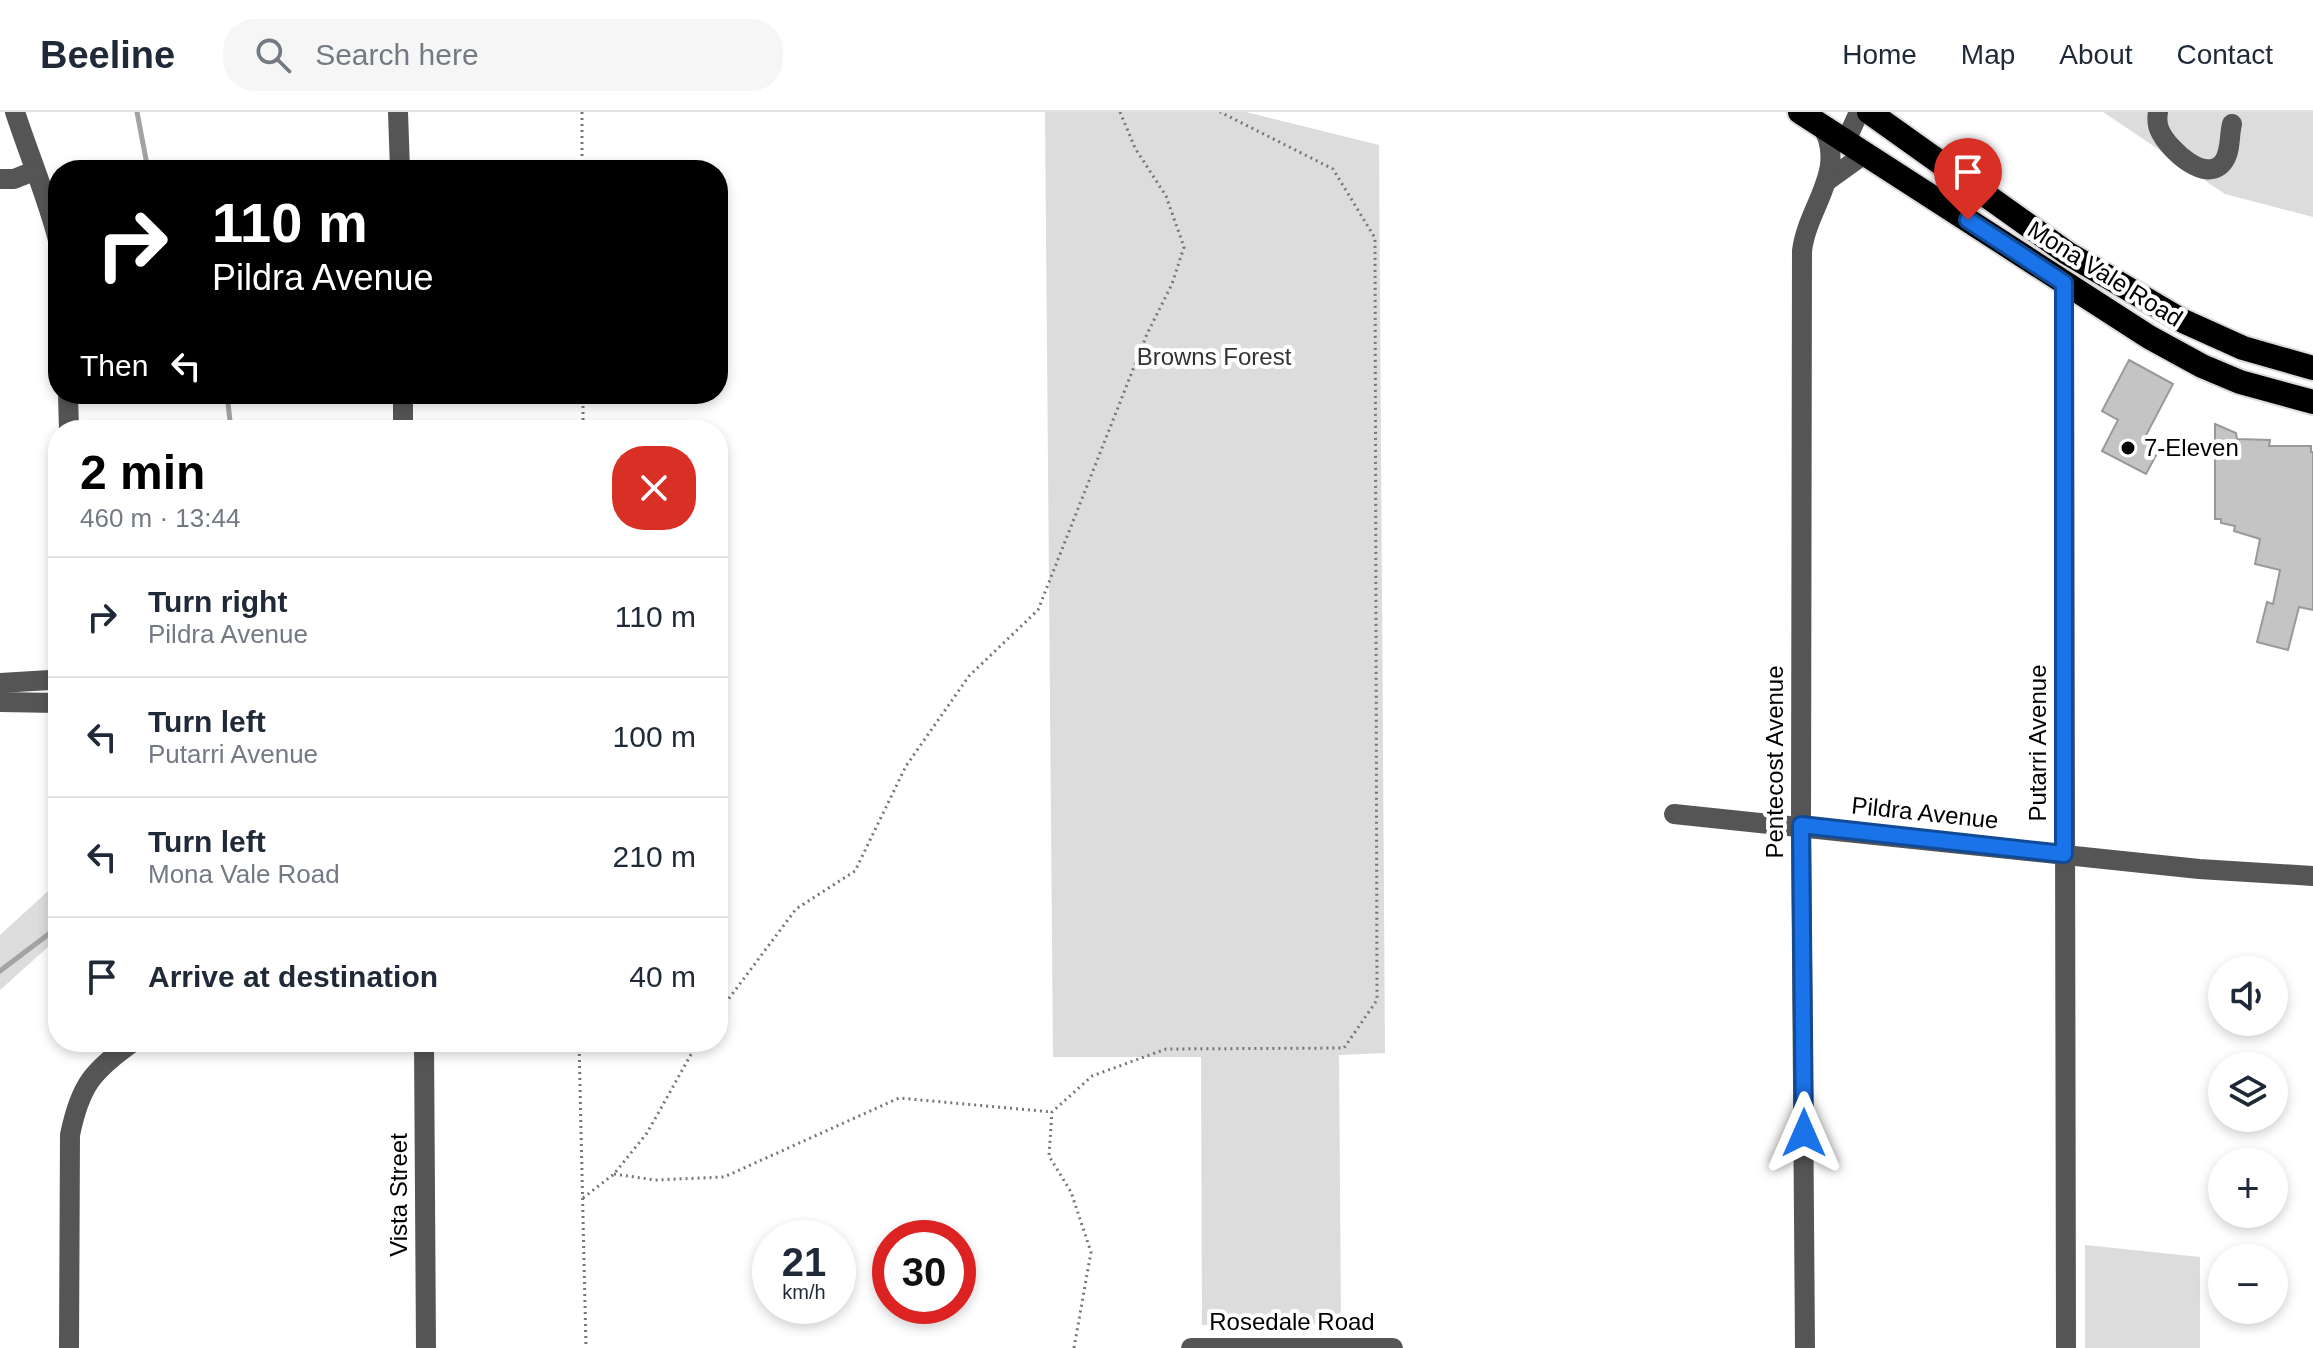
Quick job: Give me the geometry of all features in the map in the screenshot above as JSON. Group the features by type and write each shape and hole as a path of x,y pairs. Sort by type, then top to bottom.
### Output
{"highway":[{"name":"Mona Vale Road","path":"1800,112 2149,337 2202,366 2240,382 2313,402"},
{"name":"Mona Vale Road","path":"1869,112 2067,253 2183,321 2243,348 2313,368"}],"street":[{"path":"15,112 48,204"},
{"path":"398,112 400,160"},
{"path":"1856,147 1859,112"},
{"path":"2158,112 2160,131 2199,169 2212,169 2223,164 2228,154 2232,124"},
{"name":"Pentecost Avenue","path":"1822,126 1832,149 1827,181"},
{"name":"Pentecost Avenue","path":"1805,1348 1801,825 1802,251 1809,220 1827,181 1856,147"},
{"path":"0,179 14,179 34,171"},
{"name":"Putarri Avenue","path":"2064,283 2066,1348"},
{"path":"0,683 48,679"},
{"path":"0,702 48,703"},
{"name":"Pildra Avenue","path":"1674,814 2199,869 2313,876"},
{"path":"69,1348 70,1135 77,1104 93,1075 121,1052"},
{"name":"Vista Street","path":"424,1052 426,1348"},
{"name":"Rosedale Road","path":"1191,1348 1393,1348"}],"path":[{"path":"582,112 582,160"},
{"path":"728,1000 796,909 855,871 906,766 969,676 1038,610 1147,334 1172,284 1184,247 1166,196 1135,148 1120,112"},
{"path":"1074,1348 1091,1252 1071,1192 1049,1156 1052,1112 1092,1076 1166,1049 1344,1048 1377,1000 1375,238 1333,169 1220,112"},
{"path":"579,1052 586,1348"},
{"path":"583,1198 614,1174 647,1133 692,1052"},
{"path":"614,1174 655,1180 724,1177 899,1098 1052,1112"}],"green space":[{"name":"Browns Forest","path":"1045,112 1246,112 1379,145 1385,1053 1339,1055 1341,1324 1202,1325 1201,1057 1053,1057"},
{"path":"2103,112 2313,112 2313,217 2225,194"},
{"path":"48,891 48,947 0,990 0,935"},
{"path":"2085,1245 2200,1257 2200,1348 2085,1348"}],"building":[{"path":"2129,360 2173,384 2144,439 2160,448 2146,474 2102,451 2118,420 2102,411"},
{"path":"2215,424 2236,433 2237,439 2270,440 2269,446 2311,446 2313,452 2313,610 2299,607 2288,650 2257,642 2267,602 2273,604 2280,570 2255,564 2260,539 2234,531 2235,526 2215,519"}],"waterway":[{"path":"137,112 146,160"},
{"path":"228,404 230,420"},
{"path":"0,971 48,935"}],"place":[{"name":"7-Eleven","path":"2128,448"}],"route":[{"path":"1804,1133 1801,825 2064,854 2064,283 1968,220"}]}
